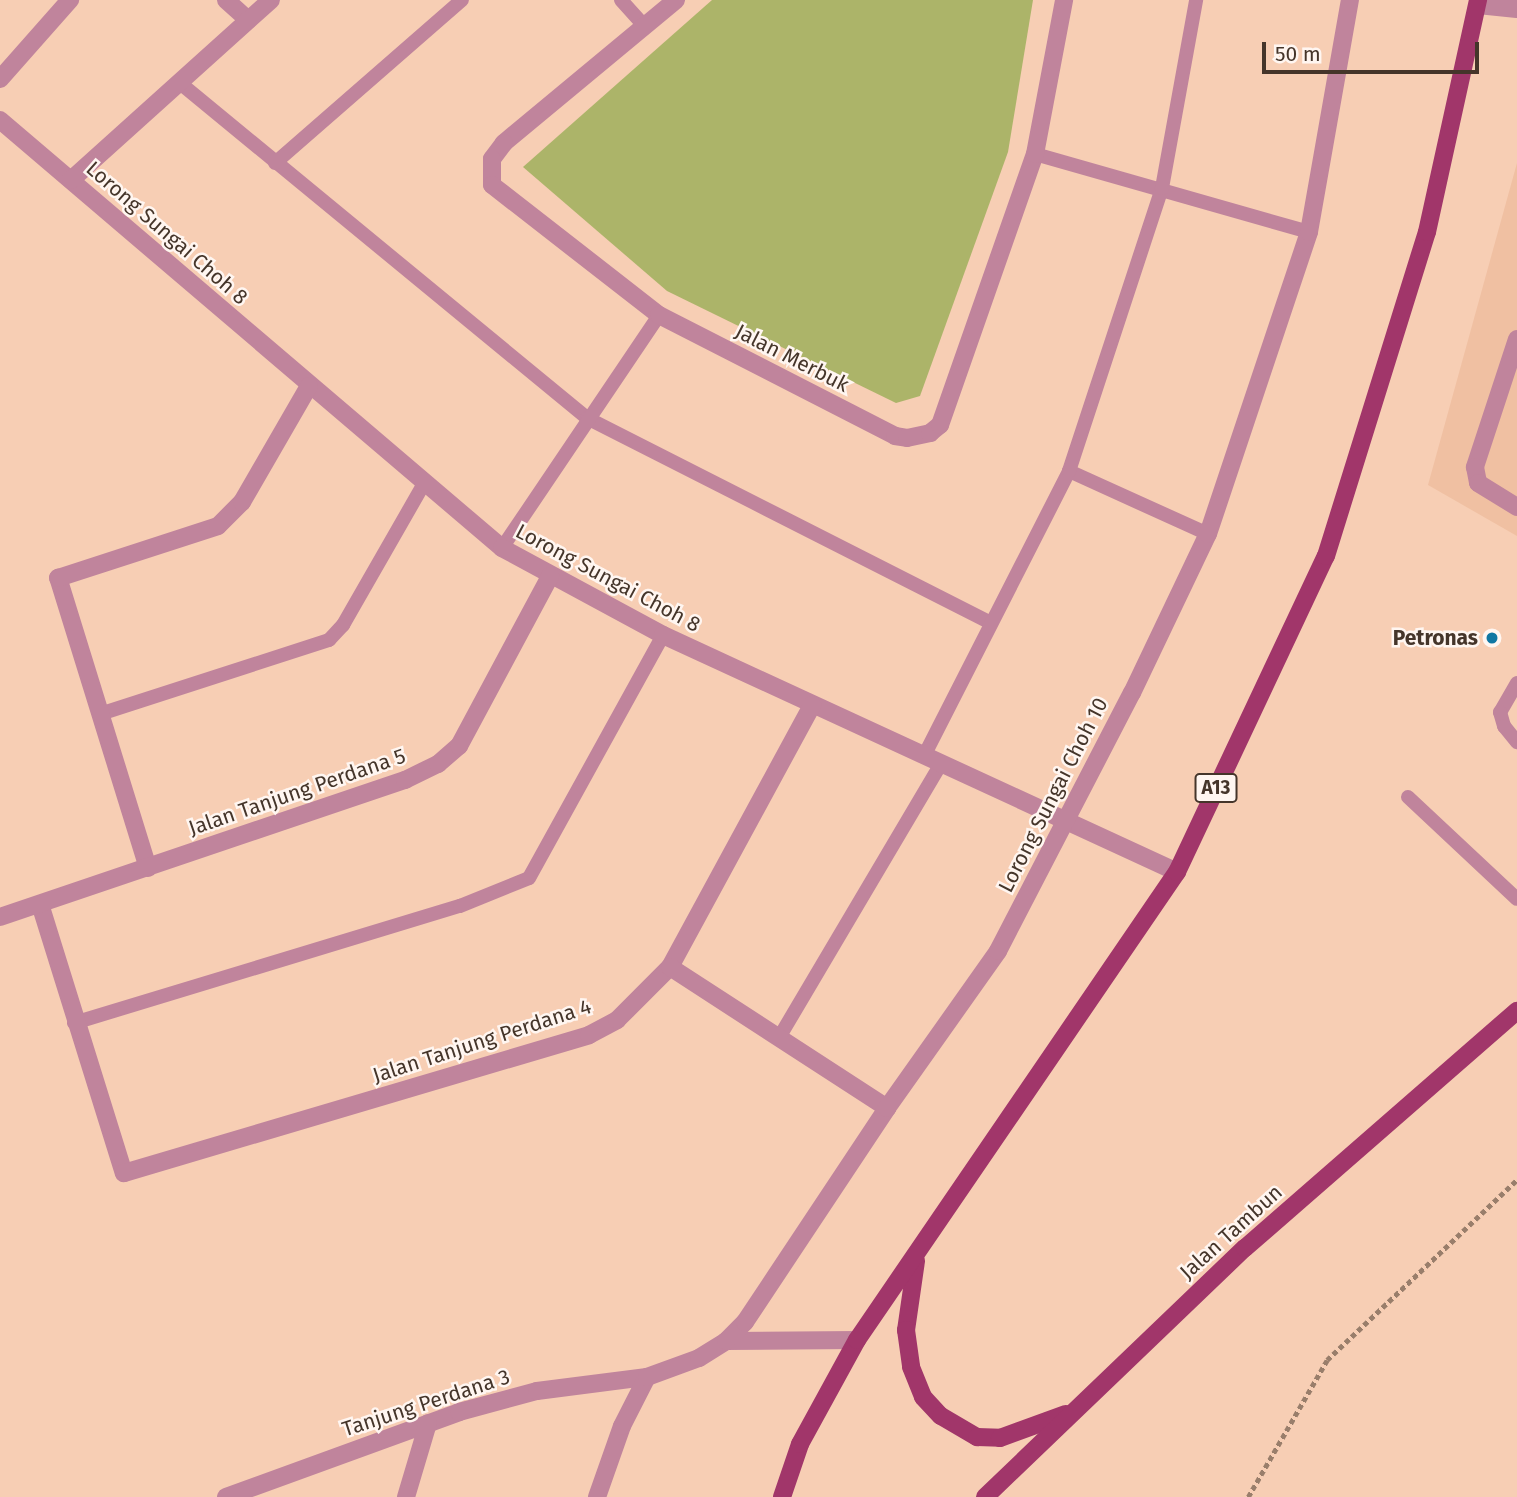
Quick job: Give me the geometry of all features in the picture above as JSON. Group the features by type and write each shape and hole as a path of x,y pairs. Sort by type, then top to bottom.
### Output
{"main road":[{"name":"A13","path":"782,1497 800,1444 857,1340 1177,872 1326,556 1427,232 1478,2"},
{"name":"Jalan Tambun","path":"985,1497 1245,1248 1517,1011"},
{"path":"919,1250 906,1330 911,1367 923,1397 941,1416 977,1437 1000,1438 1076,1410"}],"street":[{"path":"0,79 70,0"},
{"path":"226,0 248,20"},
{"path":"71,180 271,0"},
{"name":"Jalan Merbuk","path":"676,0 504,143 492,159 492,185 659,315 895,436 930,433 940,425 1035,153 1064,0"},
{"name":"Lorong Sungai Choh 10","path":"646,1377 699,1358 726,1341 744,1322 887,1108 998,951 1067,821 1208,534 1308,232 1350,0"},
{"path":"1478,2 1517,9"},
{"name":"Lorong Sungai Choh 8","path":"0,120 502,548 663,635 1177,872"},
{"path":"1517,339 1475,467 1478,482 1517,507"},
{"path":"148,867 58,578 219,526 242,502 309,386"},
{"name":"Jalan Tanjung Perdana 5","path":"0,916 405,780 438,764 459,746 550,576"},
{"name":"Jalan Tanjung Perdana 4","path":"74,1023 124,1173 589,1035 617,1020 670,967 812,705"},
{"path":"40,904 74,1023"},
{"path":"670,967 887,1108"},
{"path":"726,1341 857,1340"},
{"path":"597,1497 622,1426 646,1377"},
{"name":"Tanjung Perdana 3","path":"226,1497 428,1423 537,1391 646,1377"},
{"path":"406,1497 428,1423"}],"lane":[{"path":"275,163 462,0"},
{"path":"621,0 645,27"},
{"path":"925,754 1069,471 1161,188 1196,0"},
{"path":"180,83 587,418 991,623"},
{"path":"1035,153 1308,232"},
{"path":"502,548 587,418 659,315"},
{"path":"1069,471 1208,534"},
{"path":"100,714 329,640 343,625 425,482"},
{"path":"74,1023 460,906 529,878 663,635"},
{"path":"1517,683 1500,712 1504,726 1517,742"},
{"path":"780,1036 941,764"},
{"path":"1408,797 1517,899"}],"path":[{"path":"1248,1497 1327,1360 1517,1180"}],"shaded area":[{"path":"1517,163 1517,536 1428,485"}],"green space":[{"path":"712,0 1033,0 1008,152 920,396 896,403 667,291 523,167"}],"place":[{"name":"Petronas","path":"1492,638"}]}
